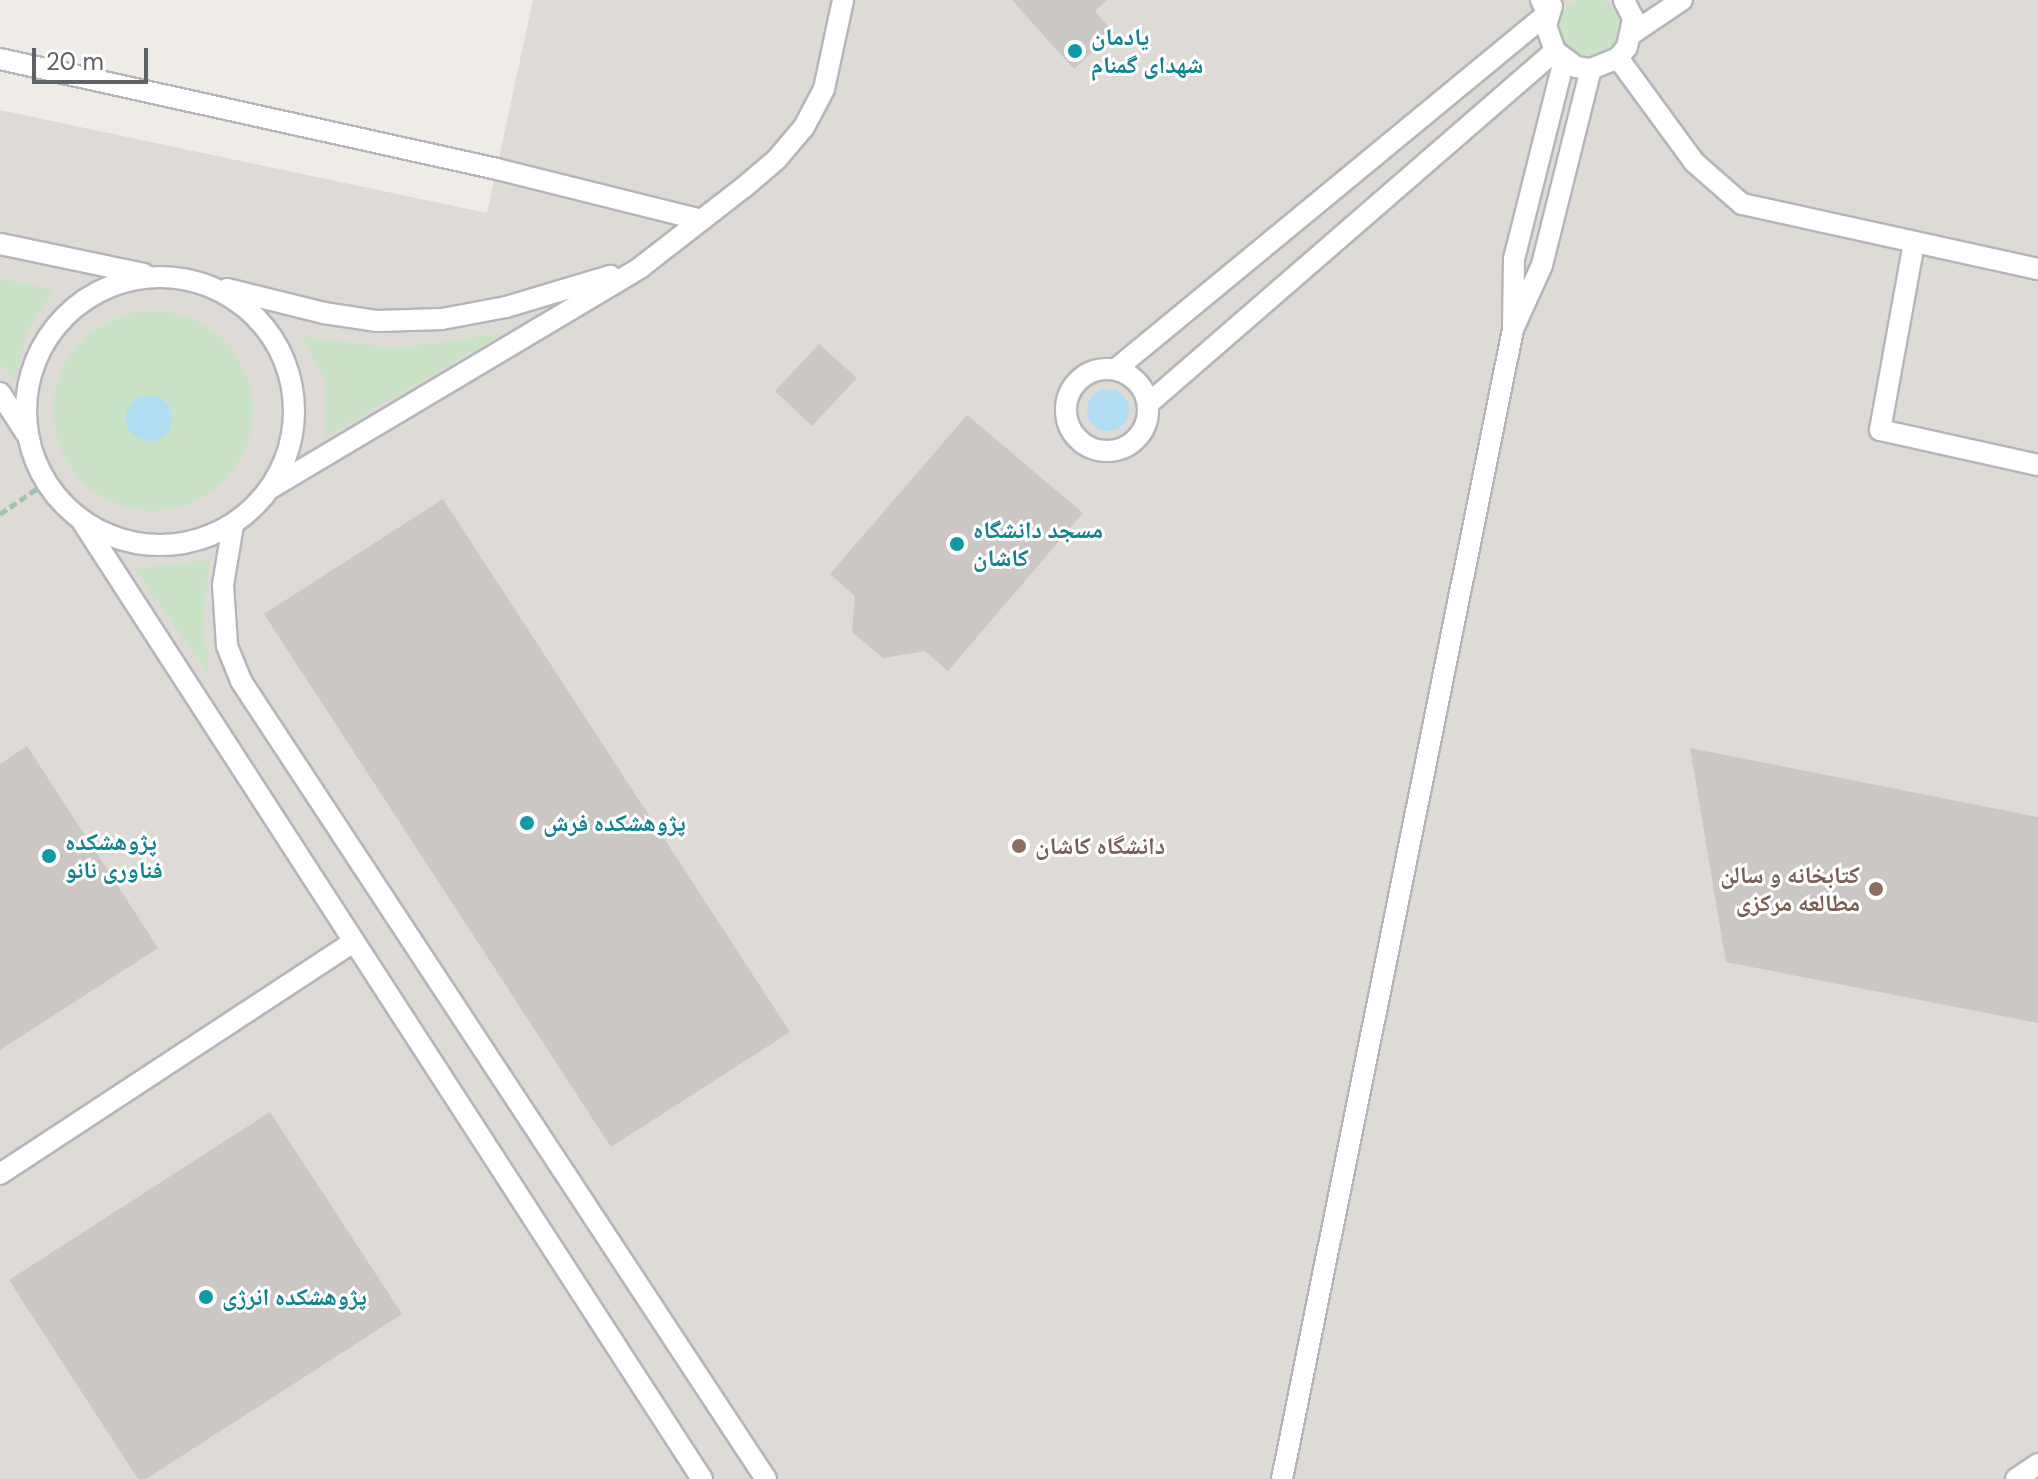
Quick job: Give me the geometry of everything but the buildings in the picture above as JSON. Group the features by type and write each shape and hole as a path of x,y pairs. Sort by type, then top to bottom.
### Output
{"lane":[{"path":"82,521 130,543 183,544 233,525 271,488 641,267 776,160 804,127 824,89 843,0"},
{"path":"1624,0 1633,18 1633,33"},
{"path":"1548,4 1548,40 1559,56 1591,69 1618,58 1633,33 1682,0"},
{"path":"1116,369 1138,381 1148,404 1144,430 1123,448 1095,449 1072,433 1066,406 1070,392 1090,372 1116,369 1548,4"},
{"path":"1282,1479 1513,329 1514,259 1559,56"},
{"path":"1148,404 1559,56"},
{"path":"1618,58 1694,162 1742,204 2038,269"},
{"path":"0,59 497,169 702,220"},
{"path":"1513,329 1542,265 1591,69"},
{"path":"1914,243 1880,430 2038,465"},
{"path":"0,244 160,278"},
{"path":"26,434 27,382 49,333 86,296 136,278 193,281 324,313 377,321 442,319 506,307 641,267"},
{"path":"193,281 238,300 274,338 294,387 293,440 271,488"},
{"path":"0,393 26,434 45,483 82,521 702,1479"},
{"path":"233,525 223,585 227,646 241,681 766,1479"},
{"path":"0,1174 353,942"},
{"path":"2016,1479 2038,1464"}],"path":[{"path":"0,514 45,483"}],"shaded area":[{"name":"دانشگاه کاشان","path":"533,0 2038,0 2038,1479 0,1479 0,110 487,213"}],"green space":[{"path":"1590,-3 1602,-1 1612,6 1619,16 1619,40 1612,50 1602,57 1590,59 1578,57 1568,50 1561,40 1559,28 1561,16 1568,6 1578,-1"},
{"path":"0,278 55,290 28,330 15,382 0,362"},
{"path":"133,312 173,312 209,327 237,355 252,391 252,431 237,467 209,495 173,510 133,510 97,495 69,467 54,431 54,391 69,355 97,327"},
{"path":"505,333 325,437 325,379 300,336 394,348"},
{"path":"210,560 203,618 209,675 134,568"}],"water":[{"path":"1108,389 1123,395 1129,410 1123,425 1108,431 1093,425 1087,410 1093,395"},
{"path":"149,395 165,402 172,418 165,434 149,441 133,434 126,418 133,402"}],"place":[{"name":"یادمان شهدای گمنام","path":"1075,51"},
{"name":"مسجد دانشگاه کاشان","path":"957,544"},
{"name":"پژوهشکده فرش","path":"527,823"},
{"name":"دانشگاه کاشان","path":"1019,846"},
{"name":"پژوهشکده فناوری نانو","path":"49,856"},
{"name":"کتابخانه و سالن مطالعه مرکزی","path":"1876,889"},
{"name":"پژوهشکده انرژی","path":"206,1297"}]}
